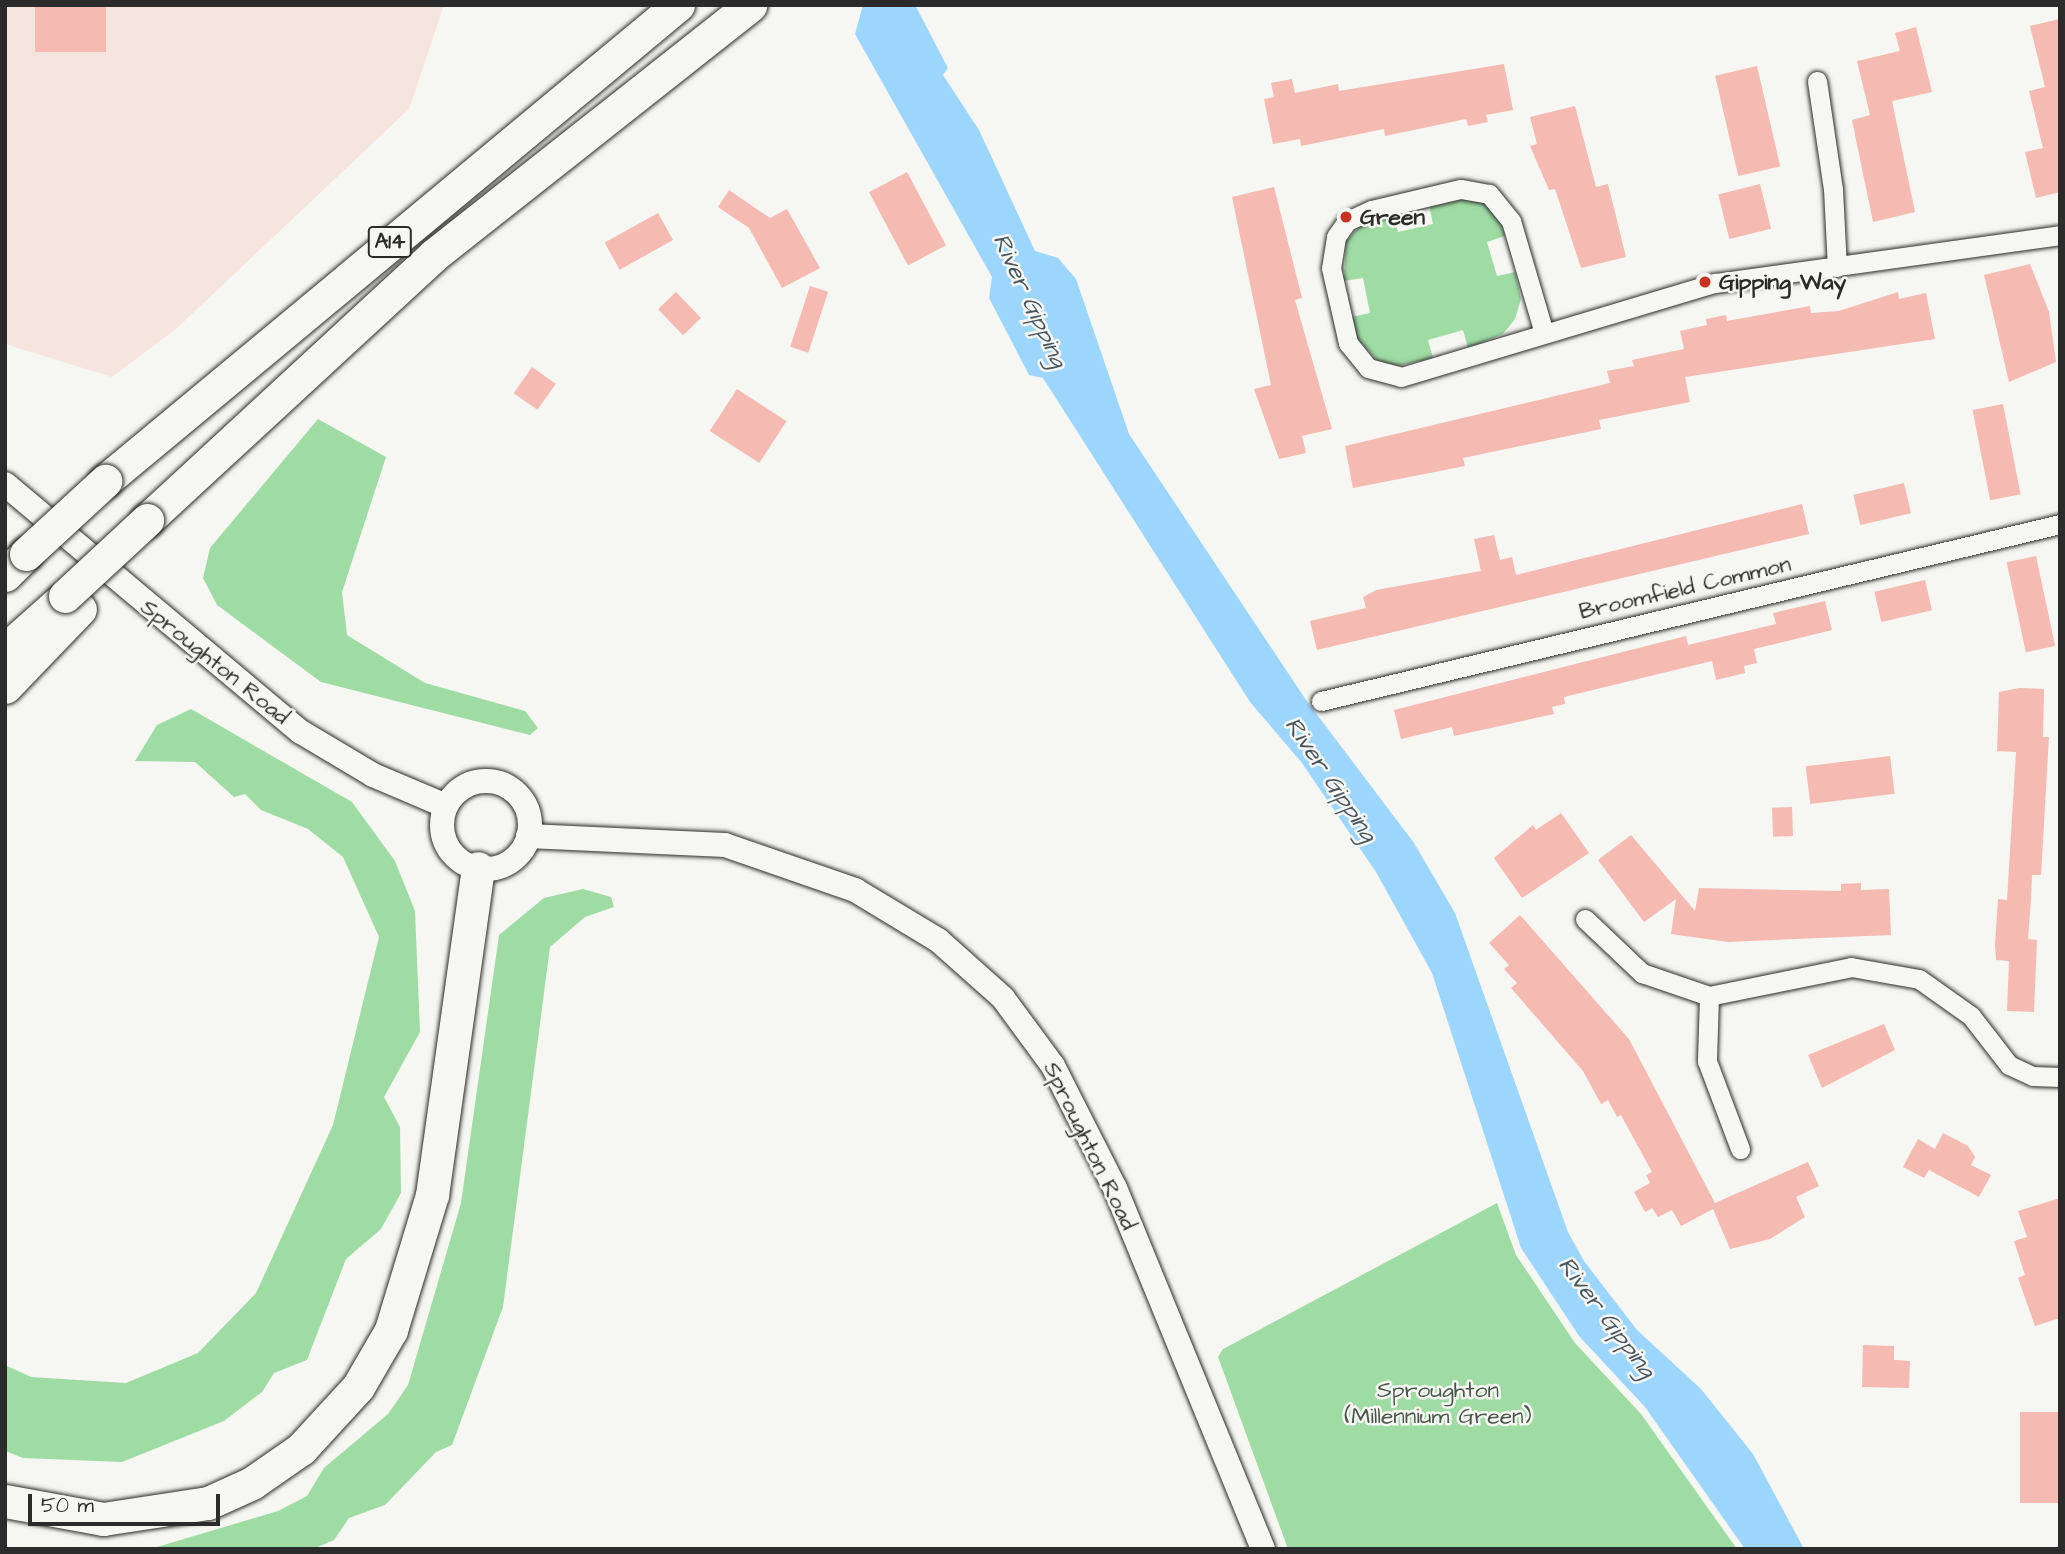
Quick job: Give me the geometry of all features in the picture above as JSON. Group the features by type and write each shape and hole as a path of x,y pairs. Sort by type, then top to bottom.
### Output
{"highway":[{"name":"A14","path":"12,564 105,481 678,5"},
{"name":"A14","path":"72,603 434,255 750,5"},
{"path":"5,650 72,603"},
{"path":"5,687 72,603"},
{"path":"5,1501 103,1519 208,1503 252,1483 301,1449 358,1387 391,1330 432,1195 478,868"}],"street":[{"path":"1816,81 1837,267"},
{"path":"1544,333 1511,221 1489,194 1460,189 1371,210 1348,221 1336,237 1331,268 1348,343 1378,373 1414,374 1714,283 2060,234"},
{"name":"Sproughton Road","path":"5,484 301,732 373,775 446,806"},
{"name":"Broomfield Common","path":"1321,701 2060,524"},
{"path":"497,782 520,797 528,836 504,865 478,868 449,848 442,825 446,806 470,784 497,782"},
{"name":"Sproughton Road","path":"528,836 725,845 855,890 938,940 1003,998 1053,1066 1115,1188 1263,1549"},
{"path":"1585,919 1642,973 1709,996 1823,970 1897,972 1955,1001 2021,1073 2060,1077"},
{"path":"1709,996 1707,1061 1740,1149"}],"shaded area":[{"path":"5,5 444,5 409,109 177,328 112,377 5,344"}],"green space":[{"path":"1466,198 1483,201 1498,216 1505,236 1487,242 1497,276 1515,272 1521,299 1515,319 1503,334 1468,348 1463,330 1428,340 1433,358 1397,366 1379,362 1356,337 1351,317 1370,313 1363,278 1344,281 1346,241 1359,227 1393,213 1398,232 1433,224 1429,205"},
{"path":"318,419 386,457 342,592 347,635 425,683 525,711 538,728 530,735 321,682 217,605 203,578 210,548"},
{"path":"191,709 352,802 395,861 415,911 420,1032 384,1097 400,1127 401,1193 381,1229 346,1259 307,1360 274,1373 262,1392 224,1421 122,1462 23,1458 5,1451 5,1365 31,1377 126,1383 198,1353 256,1293 333,1125 379,937 343,857 308,829 261,810 245,794 234,797 195,762 135,761 157,725"},
{"path":"583,889 611,897 614,907 585,917 550,947 503,1307 452,1445 436,1452 385,1505 349,1518 334,1540 313,1549 114,1549 157,1547 278,1511 307,1496 324,1468 388,1414 408,1385 461,1203 499,935 544,898"},
{"name":"Sproughton (Millennium Green)","path":"1497,1203 1516,1255 1575,1343 1641,1414 1737,1549 1288,1549 1218,1357 1223,1349"}],"water":[{"name":"River Gipping","path":"863,5 915,5 948,68 943,75 979,130 1035,251 1058,258 1076,279 1129,434 1306,700 1414,843 1455,913 1568,1232 1584,1261 1637,1330 1701,1389 1753,1454 1804,1549 1745,1549 1645,1407 1579,1336 1521,1248 1432,973 1376,872 1302,763 1250,702 1043,378 1029,375 989,298 992,277 855,34"}],"building":[{"path":"35,5 106,5 106,52 35,52"},
{"path":"2060,19 2060,192 2036,198 2025,152 2043,148 2029,91 2045,87 2030,26"},
{"path":"1916,27 1932,92 1892,101 1915,212 1873,222 1852,120 1870,115 1857,61 1900,51 1895,33"},
{"path":"1504,64 1513,110 1486,115 1488,122 1468,126 1466,119 1385,136 1384,129 1301,146 1300,139 1273,144 1264,99 1274,97 1271,83 1292,79 1295,93 1338,84 1339,91"},
{"path":"1757,66 1780,166 1738,176 1715,76"},
{"path":"1575,106 1596,187 1608,184 1626,257 1581,268 1555,189 1549,190 1530,146 1537,144 1530,117"},
{"path":"907,172 946,245 908,265 869,192"},
{"path":"1760,184 1771,229 1729,239 1718,194"},
{"path":"1274,187 1302,298 1295,300 1332,429 1302,436 1306,453 1279,459 1254,389 1271,385 1232,197"},
{"path":"729,190 770,218 787,209 820,268 782,288 749,228 718,207"},
{"path":"658,213 673,240 620,270 605,243"},
{"path":"2030,264 2049,312 2056,362 2009,382 1984,275"},
{"path":"810,286 828,292 808,353 790,347"},
{"path":"676,292 701,318 683,335 658,309"},
{"path":"1898,292 1899,299 1926,293 1935,339 1685,377 1690,402 1599,420 1601,429 1463,458 1465,466 1353,488 1345,446 1610,383 1607,371 1634,366 1632,360 1684,349 1680,331 1707,325 1706,319 1726,315 1727,321 1810,306 1811,313 1839,311"},
{"path":"532,367 556,384 537,410 514,393"},
{"path":"737,389 786,421 759,463 710,431"},
{"path":"2003,404 2021,494 1990,500 1973,410"},
{"path":"1904,483 1911,513 1860,525 1853,495"},
{"path":"1802,504 1809,534 1317,650 1310,621 1366,608 1363,597 1376,590 1481,571 1474,539 1494,535 1500,560 1512,557 1516,575"},
{"path":"2036,556 2055,646 2026,652 2007,562"},
{"path":"1925,580 1932,610 1881,622 1874,592"},
{"path":"1825,601 1832,630 1754,649 1757,663 1744,666 1745,673 1716,680 1712,661 1564,697 1565,704 1552,707 1554,714 1454,736 1452,727 1401,739 1394,710 1686,636 1688,645 1776,624 1773,613"},
{"path":"2019,688 2044,689 2043,737 2049,737 2041,875 2032,875 2028,939 2037,940 2034,1012 2007,1011 2009,961 1996,960 1995,945 1998,899 2007,900 2016,752 1997,751 1999,692"},
{"path":"1890,756 1895,794 1810,804 1806,766"},
{"path":"1792,807 1793,836 1773,837 1772,808"},
{"path":"1561,813 1589,853 1522,898 1494,858 1533,825 1536,830"},
{"path":"1631,835 1695,911 1699,888 1841,891 1841,884 1861,883 1861,890 1889,889 1891,935 1728,942 1671,934 1676,899 1644,922 1598,860"},
{"path":"1520,915 1629,1039 1715,1203 1808,1162 1819,1186 1796,1197 1805,1217 1770,1239 1730,1249 1713,1209 1681,1226 1672,1210 1658,1217 1652,1208 1645,1212 1634,1192 1650,1183 1646,1175 1652,1172 1621,1115 1617,1117 1608,1100 1601,1104 1583,1071 1511,988 1517,983 1504,969 1509,965 1489,943"},
{"path":"1884,1024 1895,1050 1822,1088 1808,1055"},
{"path":"1943,1133 1968,1146 1975,1157 1971,1165 1991,1175 1979,1197 1929,1170 1924,1178 1903,1167 1918,1139 1935,1149"},
{"path":"2060,1198 2060,1318 2035,1326 2018,1278 2025,1275 2014,1241 2027,1237 2018,1211"},
{"path":"1863,1345 1894,1346 1894,1360 1910,1361 1909,1388 1862,1387"},
{"path":"2020,1412 2060,1412 2060,1503 2020,1503"}],"place":[{"name":"Green","path":"1346,217"},
{"name":"Gipping Way","path":"1705,282"}]}
